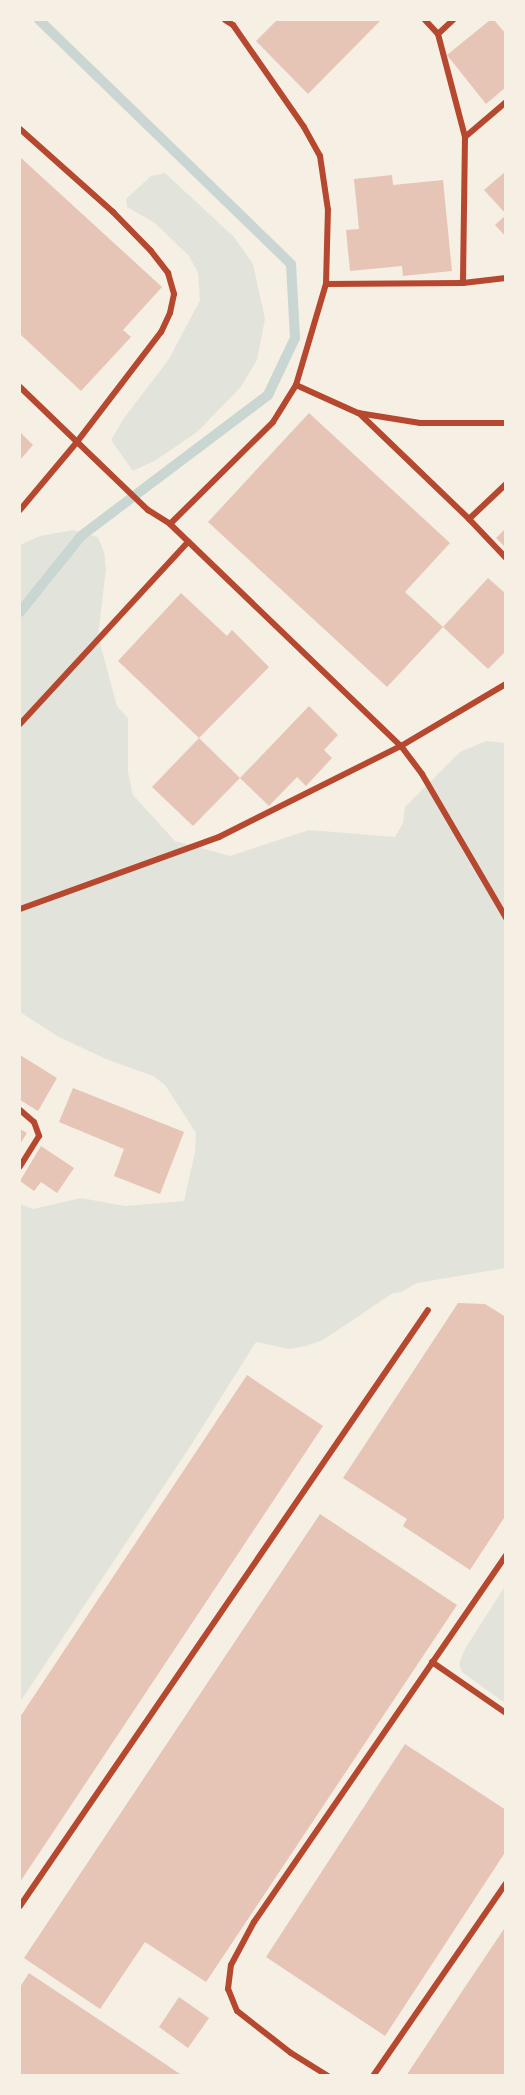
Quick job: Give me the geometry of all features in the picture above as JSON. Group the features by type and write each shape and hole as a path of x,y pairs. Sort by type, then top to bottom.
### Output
{"street":[{"path":"170,524 273,422 296,385 326,284 328,210 320,156 304,127 235,22 225,20"},
{"path":"425,20 438,34 465,137 463,283"},
{"path":"438,34 453,20"},
{"path":"465,137 506,102"},
{"path":"20,129 113,212 151,251 168,273 174,294 170,313 161,332 77,442 20,510"},
{"path":"326,284 463,283 506,278"},
{"path":"296,385 358,413 420,423 506,423"},
{"path":"20,387 148,510 170,524 401,746 422,774 506,918"},
{"path":"358,413 469,519 506,558"},
{"path":"469,519 506,484"},
{"path":"20,724 188,542"},
{"path":"20,909 219,837 401,746 506,684"},
{"path":"20,1110 33,1122 39,1136 20,1167"},
{"path":"20,1906 428,1310"},
{"path":"328,2076 291,2053 237,2011 228,1989 231,1965 254,1922 506,1555"},
{"path":"432,1662 506,1713"},
{"path":"373,2076 506,1883"}],"shaded area":[{"path":"165,173 234,237 253,264 265,319 257,360 240,388 197,432 156,460 133,471 111,440 124,418 169,359 200,300 198,273 189,256 155,223 127,207 126,199 151,176"},
{"path":"73,530 98,537 104,552 106,569 98,636 117,706 128,718 128,772 133,795 175,841 230,856 309,830 395,837 403,823 405,807 460,752 486,741 505,743 506,1268 417,1283 401,1292 393,1293 323,1340 306,1346 289,1349 256,1342 193,1442 20,1702 20,1204 33,1209 81,1198 125,1206 184,1201 195,1152 196,1133 165,1085 153,1076 106,1059 57,1036 20,1012 20,545 40,536"},
{"path":"505,1586 506,1703 462,1672 459,1664 465,1649"}],"building":[{"path":"277,20 381,20 308,94 256,41"},
{"path":"490,20 494,20 506,34 506,87 486,104 447,55"},
{"path":"20,157 162,287 123,330 131,337 81,391 20,334"},
{"path":"506,171 506,214 484,190"},
{"path":"392,175 393,185 443,180 452,271 403,276 402,266 350,271 346,230 359,229 354,179"},
{"path":"506,215 506,237 495,225"},
{"path":"309,413 450,543 405,592 443,627 387,687 208,522"},
{"path":"20,432 33,445 20,460"},
{"path":"506,528 506,548 496,538"},
{"path":"488,578 506,594 506,651 488,669 443,627"},
{"path":"181,593 227,636 232,630 269,667 199,738 118,661"},
{"path":"309,706 338,735 324,750 332,758 306,786 297,777 269,806 240,778"},
{"path":"199,738 240,778 193,826 152,787"},
{"path":"20,1055 57,1078 38,1111 20,1100"},
{"path":"73,1088 184,1132 160,1194 114,1176 124,1149 59,1122"},
{"path":"20,1129 27,1133 20,1144"},
{"path":"41,1146 74,1168 57,1193 41,1182 34,1191 20,1181"},
{"path":"458,1303 485,1304 506,1317 506,1515 470,1570 403,1526 407,1519 343,1478"},
{"path":"247,1375 323,1426 20,1882 20,1717"},
{"path":"320,1514 457,1605 206,1982 145,1942 100,2009 24,1958"},
{"path":"405,1744 506,1810 506,1851 385,2036 266,1957"},
{"path":"506,1926 506,2076 406,2076 465,1987"},
{"path":"29,1973 183,2076 20,2076 20,1987"},
{"path":"179,1997 209,2018 188,2048 159,2027"}],"waterway":[{"path":"20,612 81,536 268,395 295,338 291,264 39,20"}]}
